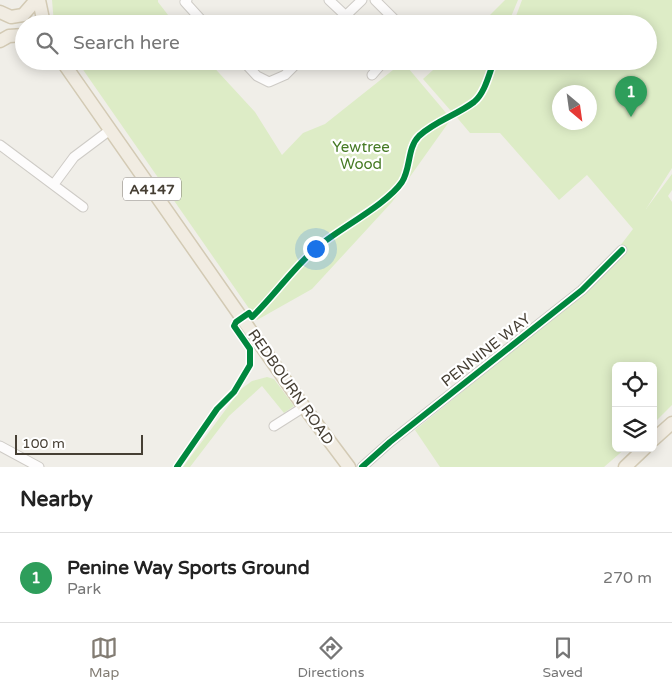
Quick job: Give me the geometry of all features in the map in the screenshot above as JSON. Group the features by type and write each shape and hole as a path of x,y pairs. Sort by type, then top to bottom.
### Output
{"main road":[{"path":"21,15 27,12 37,0"},
{"path":"37,0 41,15"},
{"path":"0,12 15,16"},
{"path":"0,37 15,19"},
{"path":"0,41 15,36"},
{"name":"A4147","path":"64,70 84,92"},
{"name":"REDBOURN ROAD","path":"68,70 304,407 349,467"},
{"path":"657,436 672,422"},
{"path":"625,467 641,452"}],"street":[{"path":"187,0 185,2 195,15"},
{"path":"329,0 345,15"},
{"path":"347,15 362,0"},
{"path":"375,0 390,15"},
{"path":"252,70 269,82 285,75 290,70"},
{"path":"372,75 376,70"},
{"path":"54,184 74,157 110,130"},
{"path":"0,145 83,207"},
{"name":"PENNINE WAY","path":"362,467 390,442 582,290 622,250"},
{"path":"274,426 304,407"},
{"path":"0,446 39,467"}],"green space":[{"path":"52,0 158,0 168,15 53,15"},
{"path":"505,0 518,0 512,15 490,15"},
{"path":"522,0 672,0 672,168 646,209 672,174 672,190 668,196 672,202 672,405 657,420 657,362 612,362 612,452 621,452 604,467 440,467 415,430 584,293 633,229 587,175 559,200 500,133 470,133 454,114 479,99 493,70 657,70 657,15 516,15"},
{"name":"Yewtree Wood","path":"83,70 216,70 255,112 282,155 303,133 325,124 393,70 410,70 447,114 413,141 405,173 396,186 384,197 343,222 379,203 395,191 408,172 416,142 451,119 392,202 312,289 257,320"},
{"path":"433,70 488,70 475,96 451,111 423,79"},
{"path":"267,377 274,379 294,406 284,413 262,386 229,416 190,467 183,467 241,389 252,381"}],"cycle path":[{"path":"177,467 217,409 234,392 250,365 250,349 234,326 236,322 249,313 252,317 320,245 386,199 402,182 407,171 413,146 419,136 432,126 474,102 481,94 491,70"},
{"path":"362,467 390,442 582,290 622,250"}],"place":[{"name":"Penine Way Sports Ground","path":"631,117"}]}
